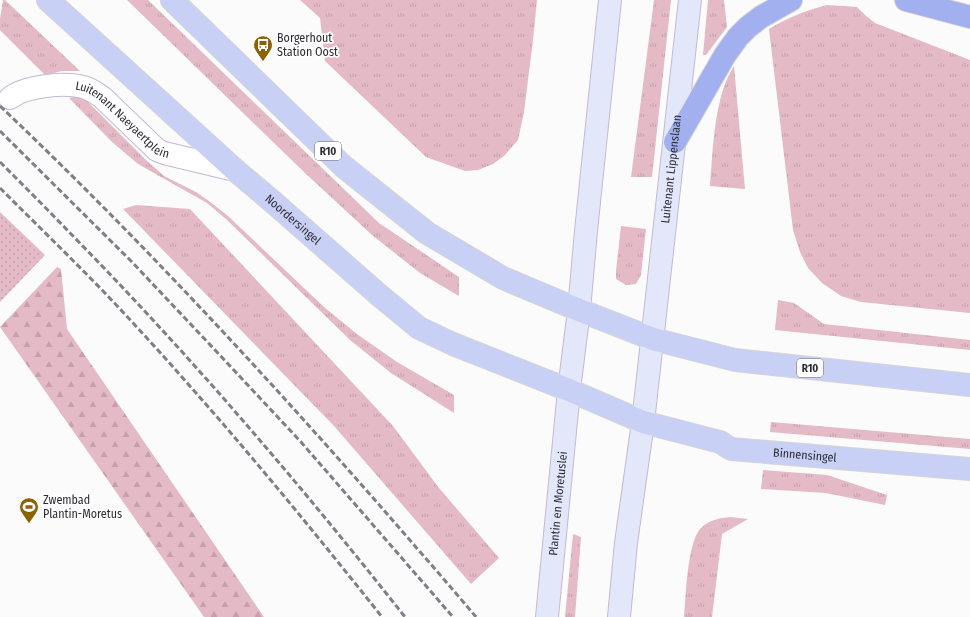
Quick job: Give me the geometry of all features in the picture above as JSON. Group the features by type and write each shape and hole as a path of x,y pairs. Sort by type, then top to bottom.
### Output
{"highway":[{"path":"675,142 725,55 738,37 760,17 791,0"},
{"path":"906,0 970,15"},
{"path":"935,0 970,15"}],"main road":[{"name":"Noordersingel","path":"48,0 235,170 379,296 419,328 453,344 569,390 643,422"},
{"name":"R10","path":"172,0 344,167 428,233 504,278 653,339 735,360 970,386"},
{"path":"579,310 610,0"},
{"name":"Luitenant Lippenslaan","path":"643,422 690,0"},
{"name":"Plantin en Moretuslei","path":"548,617 569,390 579,310"},
{"path":"619,617 627,536 643,422"},
{"name":"Binnensingel","path":"643,422 720,442 731,449 970,469"}],"street":[{"name":"Luitenant Naeyaertplein","path":"10,98 23,92 48,86 66,85 82,87 94,91 103,98 157,150 235,170"}],"green space":[{"path":"3,0 5,0 80,71 62,71 45,75 0,30"},
{"path":"127,0 148,0 379,223 459,277 459,296 420,273 372,235 305,173"},
{"path":"300,0 537,0 524,112 518,140 504,156 493,164 478,170 465,171 426,157 325,61 320,18"},
{"path":"654,0 671,0 652,177 631,177"},
{"path":"708,0 724,0 727,27 706,55 703,55"},
{"path":"827,5 857,7 875,23 970,60 970,313 861,302 841,296 822,283 808,268 800,252 793,230 769,29 797,15"},
{"path":"734,66 745,189 710,186 718,108 727,78"},
{"path":"82,96 164,176 196,192 228,216 324,307 357,334 397,362 454,395 454,413 391,373 350,340 226,219 207,203 138,164 112,142 69,98"},
{"path":"136,205 190,209 393,426 439,488 499,558 471,584 334,426 123,209"},
{"path":"0,212 45,255 0,302"},
{"path":"621,226 646,229 641,275 636,284 626,285 616,279"},
{"path":"57,267 61,269 67,329 264,617 204,617 0,327"},
{"path":"778,300 794,303 824,324 970,340 970,350 775,330"},
{"path":"771,422 970,439 970,449 770,432"},
{"path":"763,470 827,475 887,495 885,505 826,493 761,489"},
{"path":"731,517 748,519 722,534 712,617 684,617 688,571 692,547 696,537 700,529 707,523 718,519"},
{"path":"573,534 581,537 575,617 565,617"}],"railway":[{"path":"0,106 50,154 196,302 290,404 476,617"},
{"path":"0,131 131,261 301,442 453,617"},
{"path":"0,162 159,326 201,373 285,469 405,617"},
{"path":"0,188 103,291 211,410 315,533 382,617"}],"place":[{"name":"Borgerhout Station Oost","path":"263,62"},
{"name":"Zwembad Plantin-Moretus","path":"29,524"}]}
